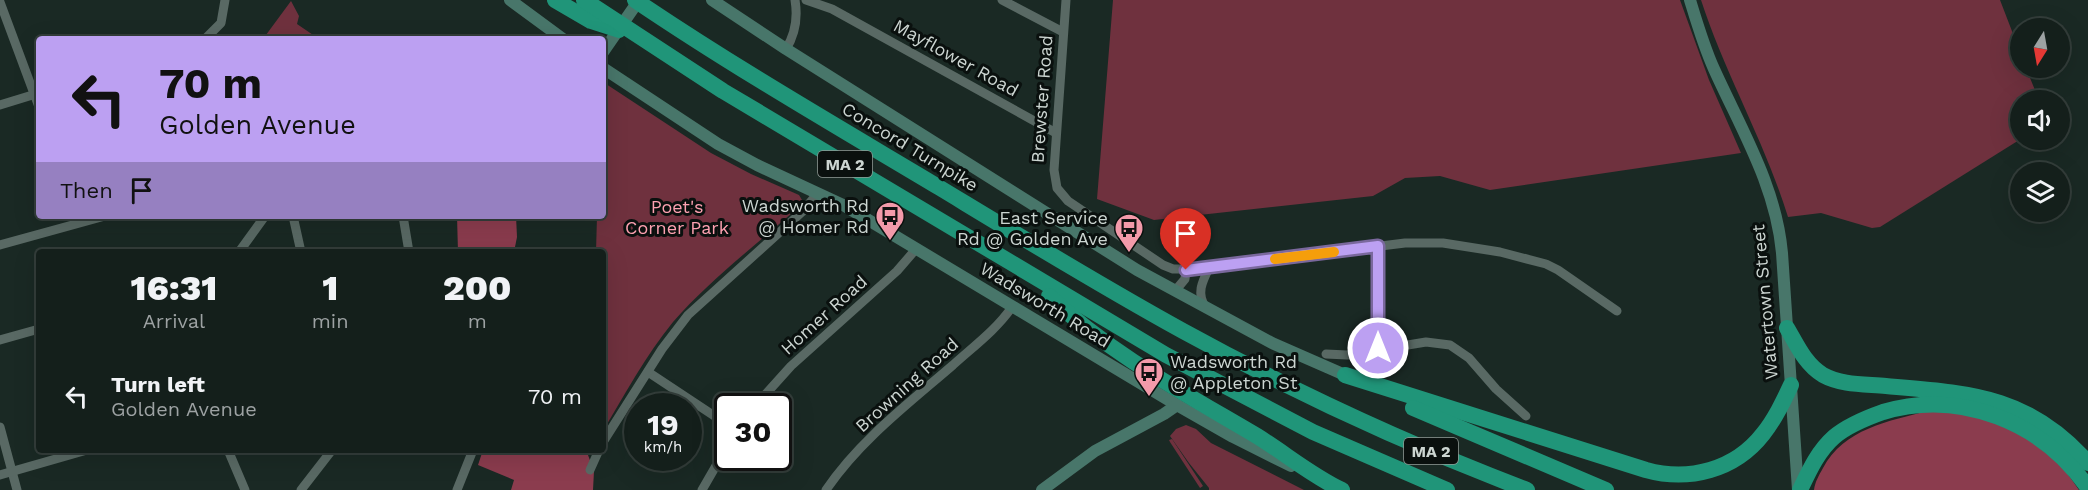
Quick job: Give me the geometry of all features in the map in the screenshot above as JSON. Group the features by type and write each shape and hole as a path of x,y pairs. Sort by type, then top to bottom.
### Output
{"highway":[{"path":"555,0 591,21 603,20"},
{"path":"584,0 603,20"},
{"name":"Concord Turnpike","path":"637,0 742,69 1093,280 1174,326 1337,409 1527,490"},
{"name":"MA 2","path":"603,20 638,37 723,91 1166,355 1325,437 1447,490"},
{"path":"1015,266 1074,317 1118,350 1169,385 1269,444 1335,487"},
{"path":"1787,328 1808,362 1819,372 1831,378 1851,383 1965,393 1993,399 2020,410 2050,428 2088,463"},
{"path":"1345,375 1652,472 1678,475 1697,474 1716,468 1744,452 1759,439 1769,426 1791,385"},
{"path":"1345,375 1373,390 1606,490"},
{"path":"1799,490 1821,451 1846,428 1889,410 1936,405 1974,409 1996,415 2020,426 2060,454 2088,488"}],"main road":[{"path":"510,0 559,36"},
{"path":"606,47 637,0"},
{"name":"Concord Turnpike","path":"712,0 1113,255 1206,308 1280,346 1345,375"},
{"name":"Watertown Street","path":"1690,0 1707,52 1771,195 1781,239 1799,490"},
{"name":"Wadsworth Road","path":"606,70 726,149 852,210 1177,405 1284,463 1335,487"},
{"path":"1042,490 1095,452 1177,405"}],"street":[{"path":"208,36 221,23 225,0"},
{"path":"786,49 796,27 795,0"},
{"name":"Mayflower Road","path":"806,0 828,7 1056,132"},
{"path":"1002,0 1064,32"},
{"name":"Brewster Road","path":"1066,0 1056,132 1055,184 1061,195 1163,265 1186,270"},
{"path":"0,2 36,92"},
{"path":"0,105 36,94"},
{"path":"606,437 673,334 694,309 802,212 818,193"},
{"path":"0,245 94,219"},
{"path":"241,249 263,219"},
{"path":"294,219 300,249"},
{"path":"404,219 408,249"},
{"path":"1175,291 1185,279 1186,270 1378,246 1419,242 1443,243 1500,252 1539,262 1558,270 1617,311"},
{"path":"1378,246 1378,348"},
{"name":"Homer Road","path":"767,393 791,366 897,271 916,249"},
{"path":"1206,308 1201,299 1200,289 1209,268"},
{"name":"Browning Road","path":"826,490 863,446 993,330 1012,307"},
{"path":"0,340 36,330"},
{"path":"1326,354 1347,355 1378,348 1431,342 1454,346 1474,362 1496,389 1526,416"},
{"path":"648,372 714,416"},
{"path":"0,427 17,490"},
{"path":"0,475 76,453"},
{"path":"229,453 244,490"},
{"path":"301,490 330,453"},
{"path":"457,490 472,453"},
{"path":"590,470 598,453"},
{"path":"702,490 714,469"}],"green space":[{"path":"1113,0 1680,0 1709,80 1741,153 1490,190 1440,176 1405,178 1373,196 1154,220 1097,199"},
{"path":"1701,0 2000,0 2010,26 2010,78 2030,78 2035,90 2010,90 2010,146 1880,227 1872,228 1821,213 1788,217 1779,189"},
{"path":"291,1 299,16 297,24 315,36 265,36"},
{"name":"Poet's Corner Park","path":"606,84 711,153 799,195 802,200 792,213 715,279 673,322 624,393 606,426 606,249 596,249 597,219 606,219"},
{"path":"1186,425 1196,429 1211,443 1304,490 1209,490 1170,436 1176,429"},
{"path":"1172,439 1203,486 1200,488 1170,442 1169,440"}],"shaded area":[{"path":"457,219 516,219 515,249 458,249"},
{"path":"1928,411 1968,413 2011,429 2039,444 2065,470 2079,490 1814,490 1823,468 1832,455 1855,435 1883,423"},
{"path":"482,453 589,453 594,471 593,490 511,490 514,480 478,465"}],"slow traffic":[{"path":"1275,259 1334,252"}],"place":[{"name":"Wadsworth Rd @ Homer Rd","path":"890,242"},
{"name":"East Service Rd @ Golden Ave","path":"1129,254"},
{"name":"Wadsworth Rd @ Appleton St","path":"1149,398"}],"route":[{"path":"1186,270 1378,246 1378,348"}]}
